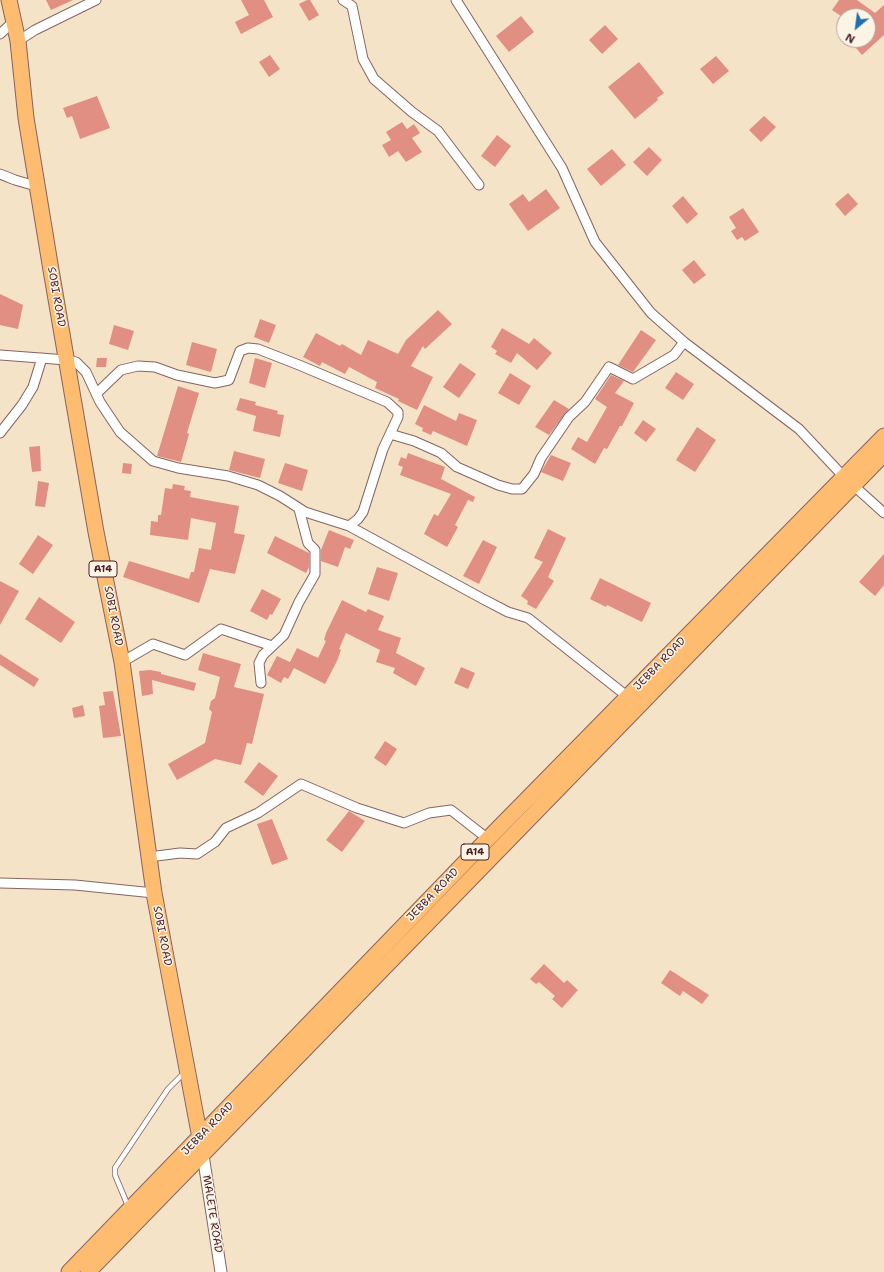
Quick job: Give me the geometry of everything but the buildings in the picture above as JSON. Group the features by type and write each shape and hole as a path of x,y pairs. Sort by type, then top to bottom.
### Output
{"highway":[{"name":"SOBI ROAD","path":"9,0 12,22 18,41 36,186 96,532 122,662 154,893 200,1138"},
{"name":"JEBBA ROAD","path":"69,1272 488,839 628,697 848,481 884,436"},
{"name":"A14","path":"88,1272 203,1155 848,481 884,454"}],"street":[{"path":"18,41 35,30 96,0"},
{"path":"343,0 352,6 363,59 374,79 412,112 438,131 479,186"},
{"path":"456,0 562,168 595,242 651,313 684,342 799,429 848,481 884,513"},
{"path":"0,34 12,22"},
{"path":"0,174 36,186"},
{"path":"390,434 414,441 441,453 457,467 498,485 512,489 522,489 534,474 541,458 569,418 585,402 609,367 632,379 674,355 684,342"},
{"path":"96,394 121,370 138,366 155,367 177,375 216,383 229,380 240,351 248,348 258,349 387,402 398,412 398,417 383,448 363,512 358,519 349,526"},
{"path":"0,355 67,360 82,366 110,419 120,432 153,461 178,468 228,476 258,485 280,496 299,509 319,518 349,526 483,600 508,612 528,618 628,697"},
{"path":"0,433 22,405 33,387 42,358"},
{"path":"261,683 259,664 263,655 284,636 299,602 316,574 315,550 308,542 299,509"},
{"path":"122,662 153,644 186,655 221,629 272,646"},
{"path":"149,857 180,853 196,854 215,842 226,828 258,813 301,784 357,808 404,823 429,813 452,810 488,839"},
{"path":"0,883 75,885 154,893"},
{"name":"MALETE ROAD","path":"203,1155 221,1272"}],"lane":[{"path":"130,1210 115,1175 115,1168 168,1089 187,1070"}]}
